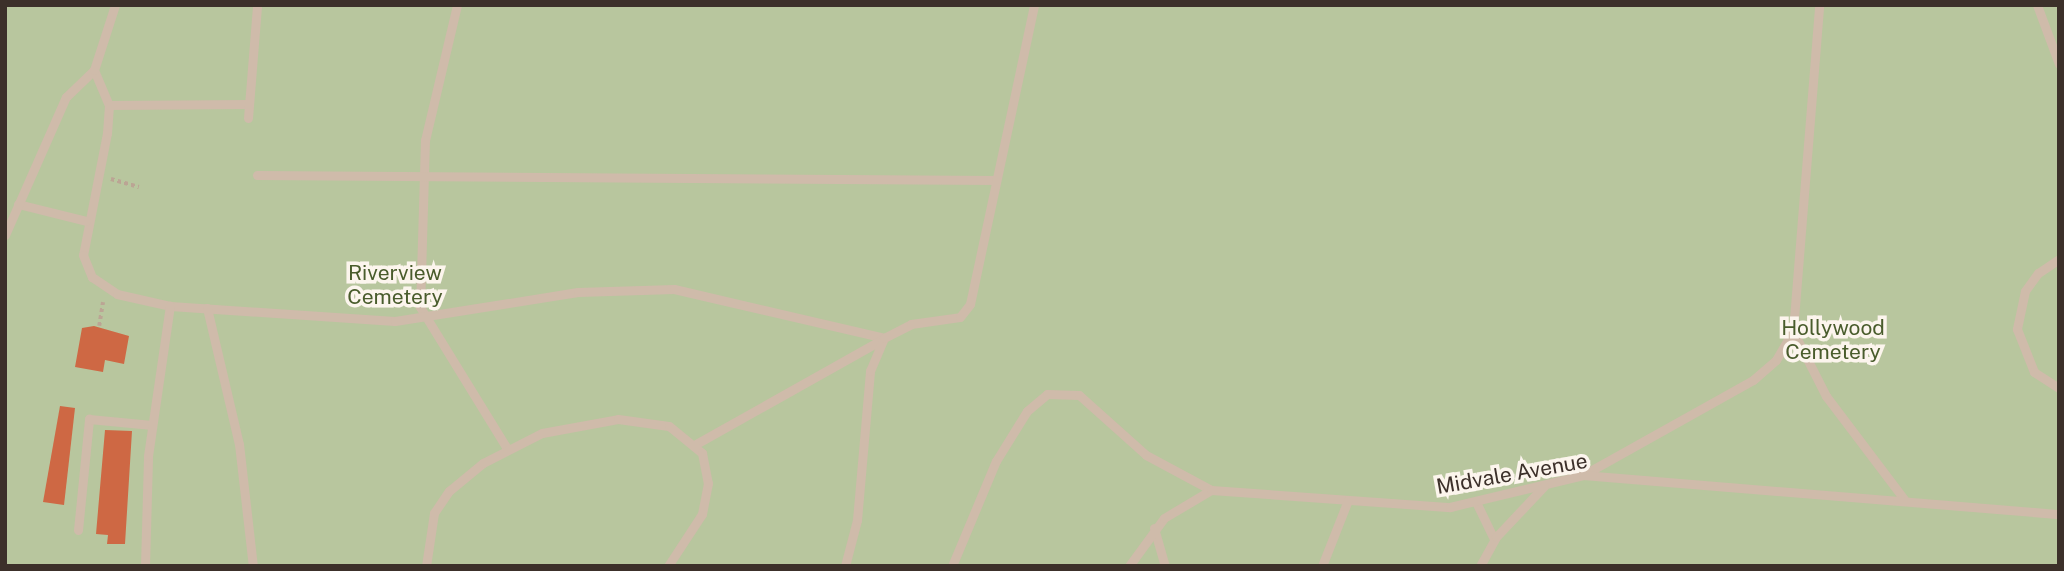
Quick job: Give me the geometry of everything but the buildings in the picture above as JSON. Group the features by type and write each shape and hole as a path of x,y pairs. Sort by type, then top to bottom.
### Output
{"lane":[{"path":"5,235 65,97 94,70 116,5"},
{"path":"248,118 257,5"},
{"path":"457,5 429,111 422,178 420,307 425,320 506,447"},
{"path":"696,444 911,324 960,317 970,304 1034,5"},
{"path":"1583,475 1753,380 1776,360 1793,331 1819,5"},
{"path":"2037,5 2059,64"},
{"path":"94,70 108,105 100,176 86,221 83,255 105,290 170,306 425,320 530,299 654,288 705,294 884,338"},
{"path":"108,105 249,104"},
{"path":"257,175 996,180"},
{"path":"18,204 86,221"},
{"path":"2059,259 2038,273 2025,291 2017,329 2034,372 2059,388"},
{"path":"145,566 152,425 170,306"},
{"path":"208,308 239,444 253,566"},
{"path":"1793,331 1826,396 1903,499"},
{"path":"845,566 861,482 862,411 870,371 884,338"},
{"path":"952,566 996,461 1027,411 1047,394 1079,395 1146,455 1211,490 1154,528 1129,566"},
{"path":"78,530 89,419 152,425"},
{"path":"426,566 430,525 442,501 461,479 506,447 542,433 618,419 668,426 696,444 707,474 705,502 688,541 668,566"},
{"name":"Midvale Avenue","path":"1211,490 1406,507 1475,502 1583,475 1903,499 2059,514"},
{"path":"1480,566 1494,539 1545,485"},
{"path":"1322,566 1348,500"},
{"path":"1475,502 1494,539"},
{"path":"1154,528 1165,566"}],"path":[{"path":"100,176 139,187"},
{"path":"99,326 105,290"}],"green space":[{"path":"5,5 2059,5 2059,566 5,566"}],"park label":[{"name":"Riverview Cemetery","path":"395,285"},
{"name":"Hollywood Cemetery","path":"1833,340"}]}
